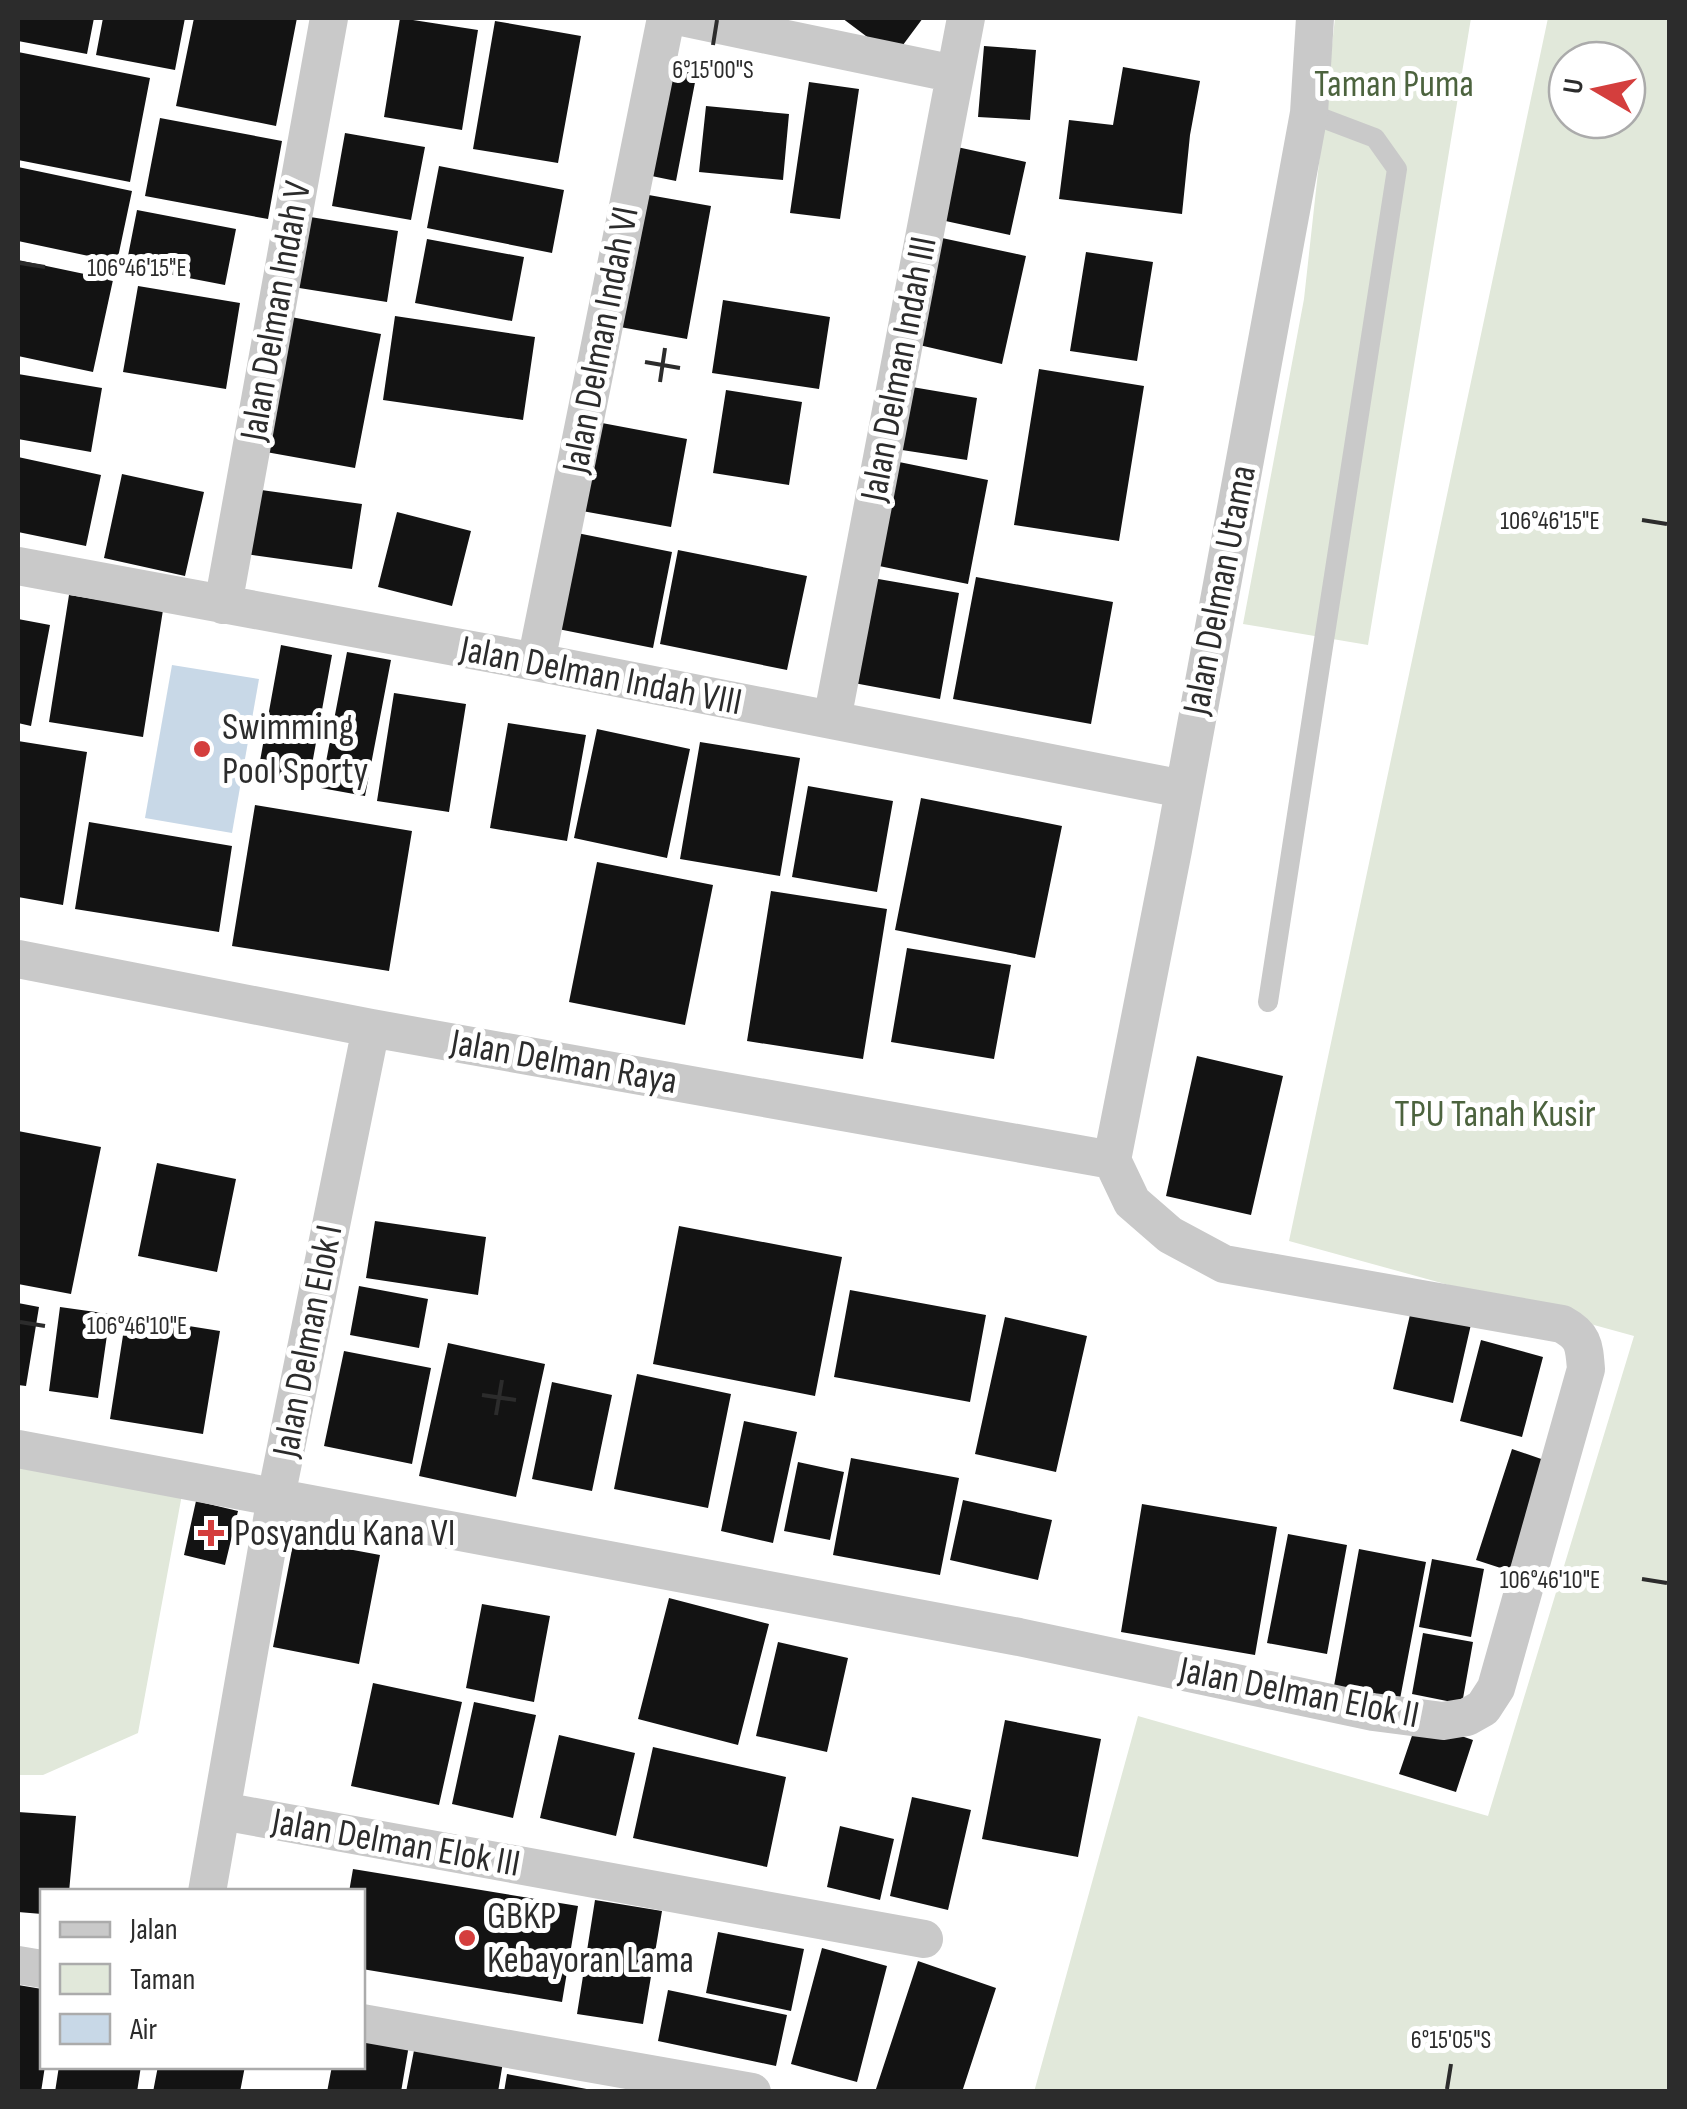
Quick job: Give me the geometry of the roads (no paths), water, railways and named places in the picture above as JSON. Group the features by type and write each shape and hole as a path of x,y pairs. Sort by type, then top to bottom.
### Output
{"street":[{"name":"Jalan Delman Indah V","path":"222,605 330,18"},
{"name":"Jalan Delman Indah VI","path":"536,662 666,18"},
{"path":"686,18 956,74"},
{"name":"Jalan Delman Indah III","path":"832,720 966,18"},
{"name":"Jalan Delman Utama","path":"1112,1160 1309,114 1315,18"},
{"name":"Jalan Delman Indah VIII","path":"18,566 1184,788"},
{"name":"Jalan Delman Raya","path":"18,960 371,1028 1112,1160"},
{"name":"Jalan Delman Elok I","path":"208,1889 276,1497 371,1028"},
{"name":"Jalan Delman Elok II","path":"276,1497 1018,1637 1373,1712 1443,1720 1466,1718 1482,1708 1496,1688 1586,1369 1583,1343 1576,1332 1562,1324 1224,1264 1170,1235 1132,1202 1112,1160"},
{"path":"18,1449 276,1497"},
{"name":"Jalan Delman Elok III","path":"222,1810 924,1939"},
{"path":"365,2024 752,2092"}],"lane":[{"path":"1268,1002 1396,168 1375,138 1309,114"}],"water":[{"name":"Swimming Pool Sporty","path":"172,665 259,679 232,833 145,818"}],"place":[{"name":"Swimming Pool Sporty","path":"202,749"},
{"name":"Posyandu Kana VI","path":"211,1533"},
{"name":"GBKP Kebayoran Lama","path":"467,1938"}],"park label":[{"name":"Taman Puma","path":"1394,84"},
{"name":"TPU Tanah Kusir","path":"1495,1114"}]}
